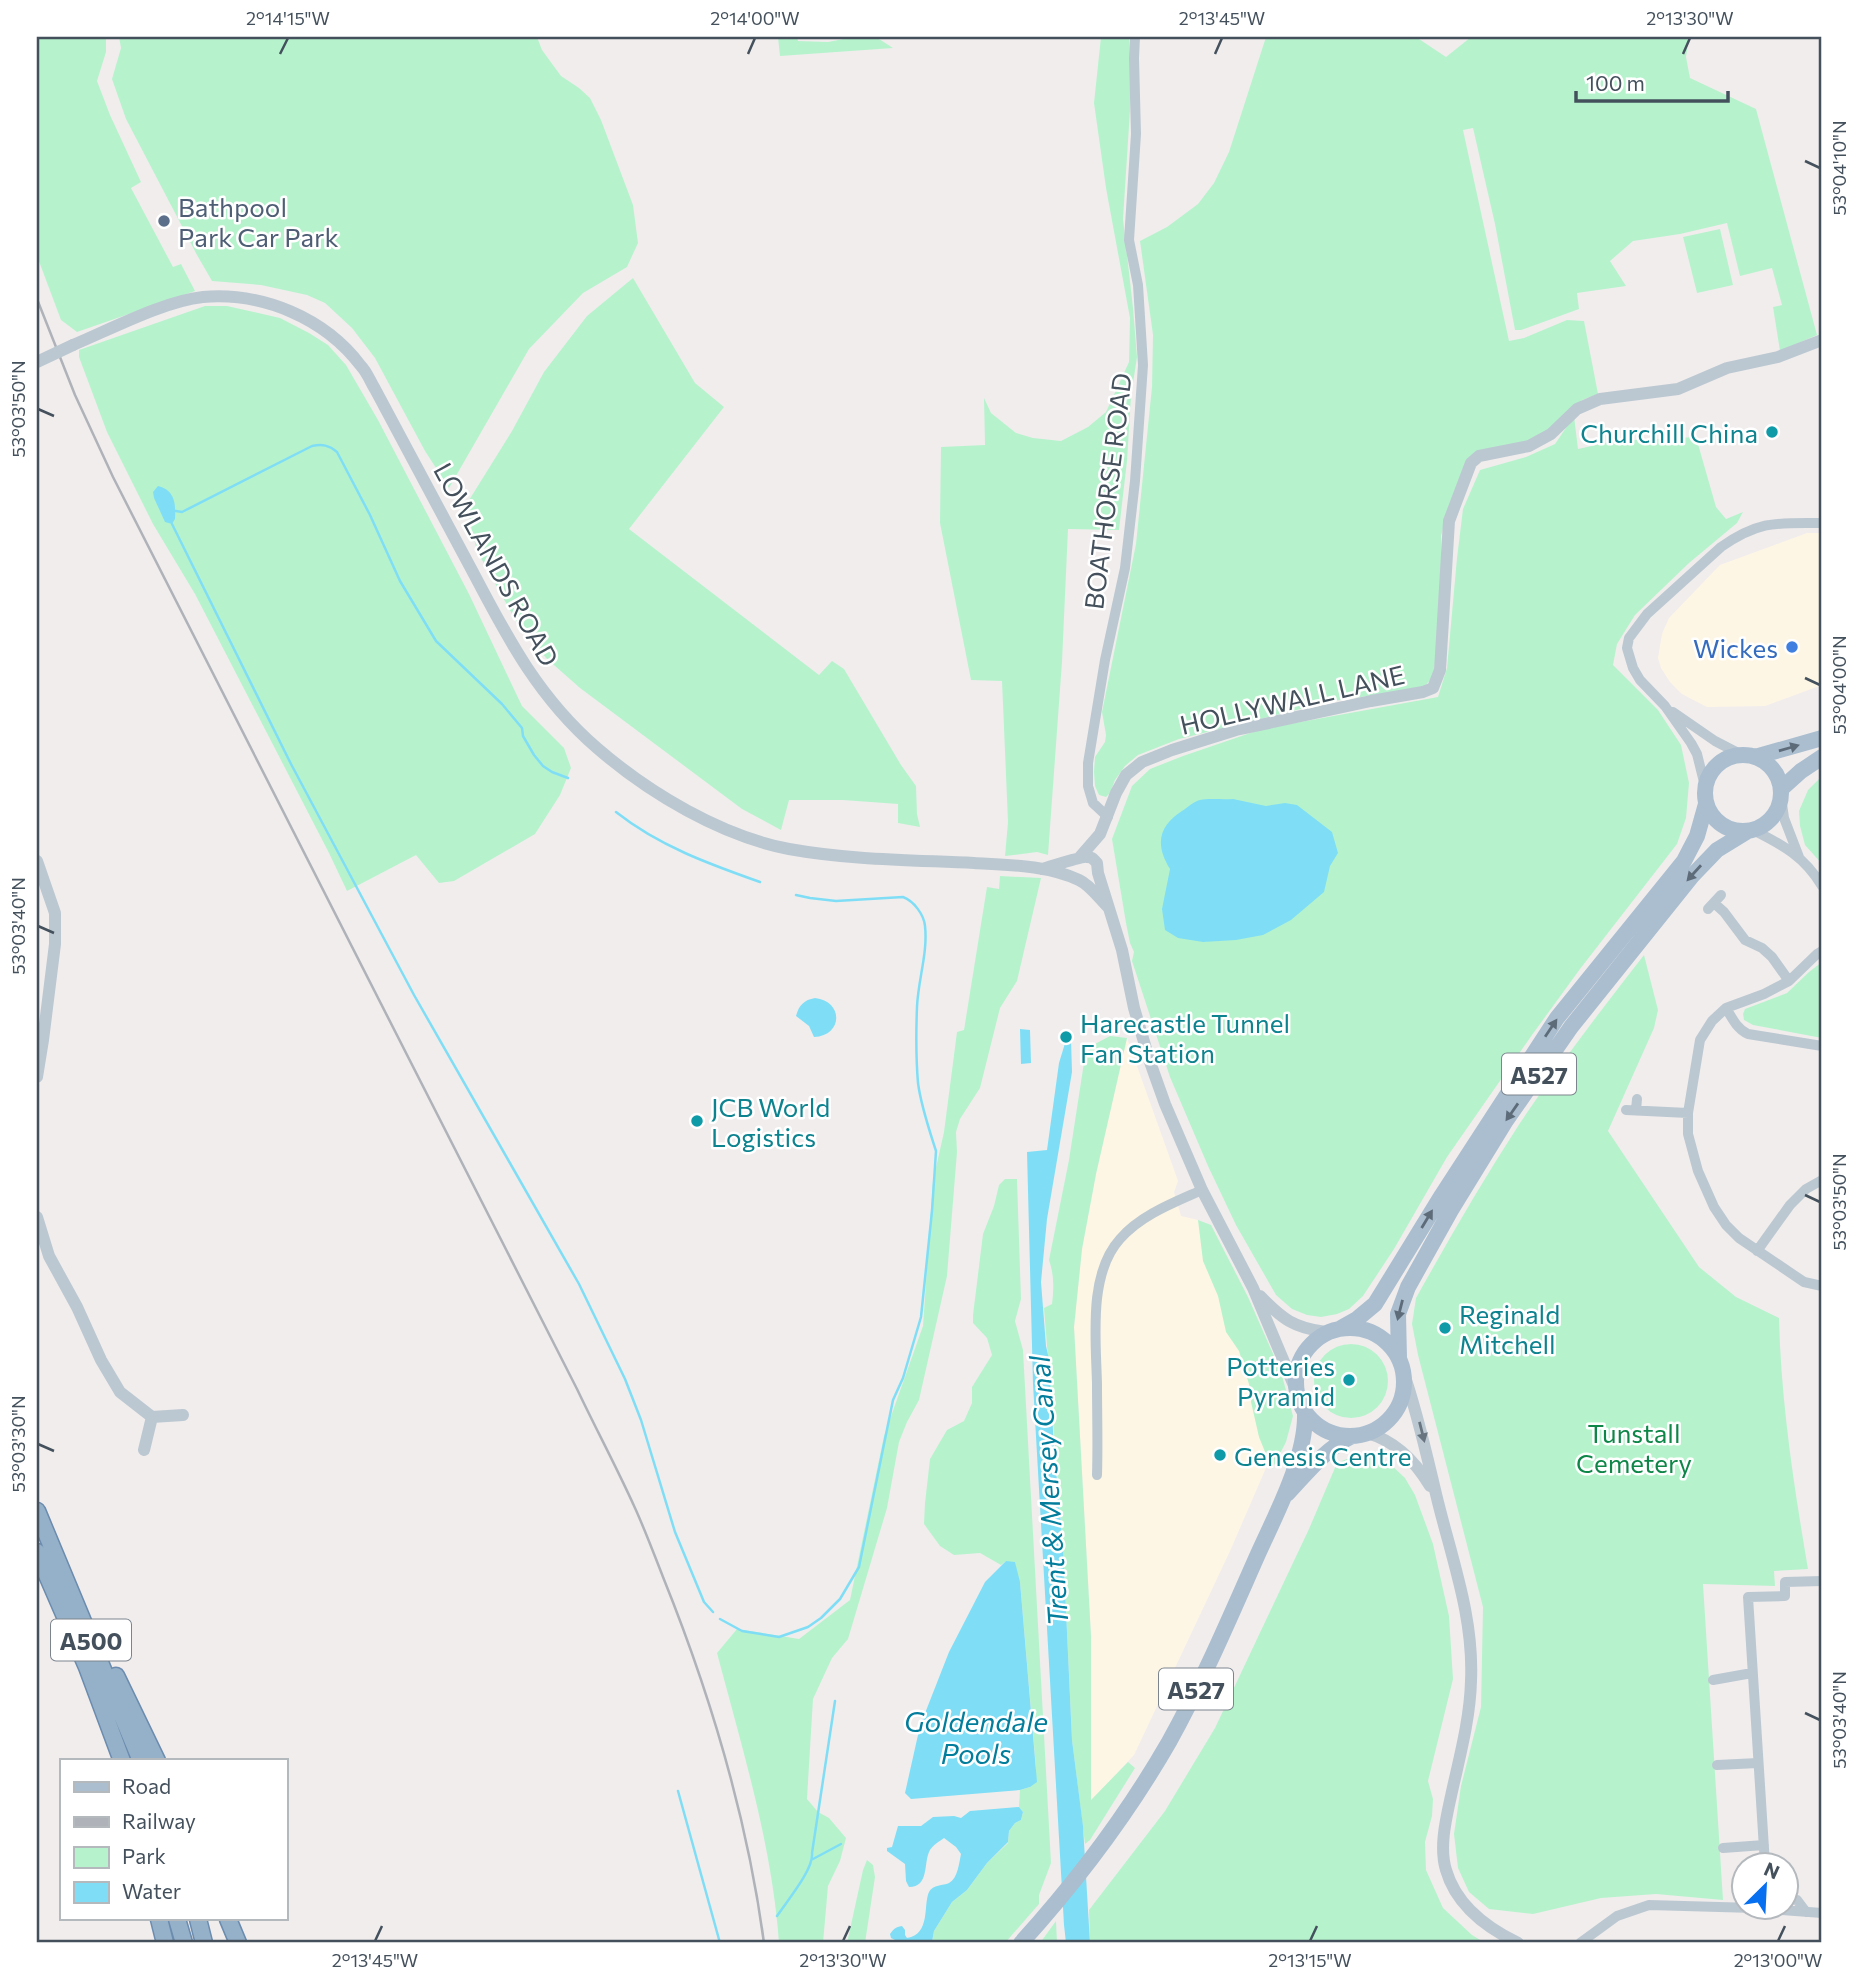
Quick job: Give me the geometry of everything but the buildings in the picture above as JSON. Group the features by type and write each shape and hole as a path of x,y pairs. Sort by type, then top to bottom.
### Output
{"highway":[{"name":"A500","path":"39,1515 140,1759"},
{"path":"39,1515 156,1759"},
{"name":"A500","path":"37,1552 121,1759"},
{"path":"75,1641 111,1759"},
{"path":"159,1920 165,1943"},
{"path":"177,1920 184,1943"},
{"path":"198,1920 204,1943"},
{"path":"228,1920 238,1943"}],"main road":[{"path":"1822,738 1719,762 1705,786 1706,804 1713,817 1724,827 1735,831 1750,831 1767,823 1774,816 1781,793 1801,771 1822,757"},
{"path":"1749,756 1773,769 1779,780 1781,793"},
{"name":"A527","path":"1021,1943 1091,1860 1136,1796 1183,1715 1212,1657 1283,1499 1300,1449 1305,1413 1295,1388 1296,1370 1303,1352 1309,1344 1357,1320 1383,1292 1441,1195 1557,1018 1684,861 1697,836 1706,804"},
{"name":"A527","path":"1283,1499 1329,1451 1387,1422 1398,1407 1404,1390 1397,1328 1401,1303 1433,1241 1506,1122 1571,1027 1684,885 1717,850 1750,831"},
{"path":"1334,1330 1353,1327 1379,1335 1392,1347 1401,1364"},
{"path":"1305,1413 1322,1429 1335,1434 1359,1435"}],"street":[{"name":"BOATHORSE ROAD","path":"1108,817 1093,803 1088,786 1088,763 1105,660 1125,568 1135,481 1143,365 1138,285 1129,240 1136,134 1135,37"},
{"name":"LOWLANDS ROAD","path":"37,362 184,300 208,297 256,300 301,316 324,330 362,366 512,646 544,694 596,747 618,764 685,809 728,831 788,849 843,856 1042,869 1080,881"},
{"name":"HOLLYWALL LANE","path":"1078,859 1100,834 1126,775 1142,762 1248,727 1433,688 1440,670 1448,521 1471,463 1479,456 1529,446 1551,434 1577,409 1600,399 1678,389 1727,368 1778,357 1822,340"},
{"path":"1705,786 1697,754 1685,733 1633,668 1628,648 1629,638 1647,614 1721,547 1751,529 1770,523 1822,523"},
{"path":"1665,706 1694,728 1749,756"},
{"path":"1781,793 1784,818 1800,857 1820,882"},
{"path":"1750,831 1782,845 1800,857"},
{"name":"HOLLYWALL LANE","path":"1098,870 1100,834"},
{"path":"1108,906 1080,881 1072,868 1078,859 1091,857 1098,870 1122,950 1134,1008 1151,1067 1202,1190 1253,1288 1295,1388"},
{"name":"LOWLANDS ROAD","path":"1042,869 1078,859"},
{"path":"37,861 55,913 55,944 37,1077"},
{"path":"1080,881 1093,880 1098,870"},
{"path":"1714,902 1745,940 1762,948 1772,957 1789,981"},
{"path":"1820,950 1789,981 1764,994 1726,1008 1712,1021 1700,1040 1688,1113 1688,1134 1705,1190 1726,1226 1739,1238 1804,1282 1822,1286"},
{"path":"1726,1008 1742,1031 1748,1034 1822,1046"},
{"path":"1637,1099 1631,1110 1688,1113"},
{"path":"1758,1251 1790,1205 1806,1188 1822,1180"},
{"path":"1097,1475 1095,1332 1102,1273 1116,1244 1133,1225 1202,1190"},
{"path":"37,1217 49,1256 120,1392 152,1417 183,1415"},
{"path":"1253,1288 1289,1322 1301,1328 1334,1330"},
{"path":"1401,1364 1416,1408 1466,1605 1472,1651 1466,1726 1446,1824 1443,1852 1445,1867 1451,1885 1483,1923 1518,1943"},
{"path":"144,1450 152,1417"},
{"path":"1359,1435 1388,1441 1402,1451 1418,1467 1436,1495"},
{"path":"1764,1850 1748,1597 1785,1596 1785,1582 1822,1581"},
{"path":"1713,1680 1752,1673"},
{"path":"1717,1765 1758,1763"},
{"path":"1723,1848 1764,1845"},
{"path":"1800,1904 1806,1912"},
{"path":"1580,1943 1617,1916 1650,1905 1822,1913"}],"shaded area":[{"path":"1807,533 1822,533 1822,685 1765,706 1707,707 1682,694 1670,682 1658,658 1662,634 1669,618 1720,565"},
{"path":"1127,1038 1178,1181 1174,1192 1181,1216 1198,1220 1257,1342 1282,1431 1230,1551 1134,1755 1091,1801 1091,1636 1074,1327 1082,1249"}],"green space":[{"path":"37,37 106,37 106,52 97,81 141,182 131,188 173,267 181,264 195,291 77,332 61,320 37,256"},
{"path":"119,37 537,37 542,50 561,76 590,98 633,205 638,243 627,267 583,293 529,349 449,488 425,451 375,358 352,328 325,303 307,295 261,285 212,281 126,119 112,79 121,48"},
{"path":"778,37 828,42 854,37 876,37 893,48 780,56"},
{"path":"1101,37 1129,37 1131,95 1123,219 1137,357 1119,530 1068,529 1062,662 1048,855 1037,852 1005,856 1008,822 1002,681 971,680 940,523 941,447 985,445 984,398 991,413 1016,433 1061,441 1088,427 1106,412 1129,362 1130,318 1106,188 1094,103"},
{"path":"1266,37 1416,37 1446,57 1471,37 1689,37 1686,57 1690,78 1756,109 1817,335 1780,351 1773,307 1782,305 1772,268 1740,276 1727,223 1633,241 1610,261 1626,286 1577,293 1579,309 1515,330 1473,128 1463,130 1509,341 1524,338 1567,320 1584,321 1598,394 1582,400 1546,432 1524,443 1474,453 1450,505 1441,536 1442,570 1434,676 1423,688 1333,701 1179,739 1138,755 1125,766 1106,797 1099,795 1095,786 1095,757 1105,742 1102,712 1136,544 1152,387 1153,335 1140,241 1167,227 1198,204 1214,183 1229,152"},
{"path":"1720,229 1733,285 1697,293 1683,237"},
{"path":"633,278 695,383 724,407 629,529 819,675 832,661 844,669 916,786 920,827 898,823 898,804 789,800 781,830 742,809 580,688 546,658 516,621 477,551 466,505 512,431 544,372 587,316"},
{"path":"205,306 227,306 280,318 328,345 346,365 378,420 469,594 522,706 564,748 571,768 560,795 535,834 454,881 439,883 416,855 347,891 195,594 153,524 107,432 79,357 79,350"},
{"path":"1574,416 1578,449 1614,441 1696,437 1716,507 1726,519 1743,512 1737,523 1689,563 1635,615 1617,644 1613,665 1658,710 1681,745 1689,783 1686,818 1677,844 1580,969 1447,1157 1394,1249 1363,1296 1349,1309 1337,1314 1321,1317 1307,1315 1292,1309 1276,1295 1236,1225 1170,1077 1132,961 1134,952 1126,923 1112,839 1132,786 1150,769 1262,729 1438,697 1447,668 1463,509 1480,470 1526,457 1555,444"},
{"path":"1822,776 1822,864 1805,845 1799,811 1808,790"},
{"path":"1000,876 1041,878 1017,981 1000,1008 980,1088 960,1119 956,1132 957,1152 947,1276 919,1400 899,1442 887,1508 848,1639 832,1658 813,1699 807,1799 818,1812 829,1818 846,1838 840,1861 828,1886 823,1943 779,1943 763,1833 717,1653 737,1629 799,1639 850,1600 884,1436 923,1326 933,1181 944,1132 957,1032 964,1030 987,887 999,889"},
{"name":"Tunstall Cemetery","path":"1644,955 1658,1010 1654,1028 1608,1131 1699,1267 1736,1297 1779,1318 1785,1413 1808,1569 1774,1571 1775,1586 1703,1584 1723,1900 1656,1894 1601,1898 1533,1914 1489,1909 1469,1892 1458,1868 1454,1834 1461,1786 1481,1707 1483,1607 1418,1355 1412,1324 1416,1298 1520,1123 1580,1038"},
{"path":"1822,962 1822,1038 1753,1025 1744,1020 1745,1009 1787,993"},
{"path":"1110,1036 1127,1038 1082,1249 1074,1327 1091,1636 1091,1800 1128,1762 1135,1768 1085,1844 1072,1740 1063,1546 1044,1308 1052,1304 1053,1282 1049,1260 1069,1160 1085,1056 1093,1045"},
{"path":"1005,1179 1017,1179 1021,1299 1015,1321 1023,1350 1051,1863 1039,1895 1039,1904 1005,1943 928,1943 932,1942 934,1931 952,1902 967,1890 987,1863 1008,1843 1009,1831 1021,1820 1023,1812 1019,1807 1020,1790 1030,1787 1036,1768 1020,1582 1006,1561 1001,1565 980,1553 954,1555 940,1546 924,1524 930,1459 947,1430 964,1421 972,1403 972,1387 992,1355 987,1338 973,1323 973,1315 983,1234 999,1185"},
{"path":"1198,1220 1211,1225 1248,1297 1281,1372 1293,1416 1286,1442 1272,1469 1259,1437 1251,1402 1252,1394 1239,1351 1226,1332 1218,1296 1203,1261"},
{"path":"1351,1344 1372,1350 1382,1360 1388,1381 1382,1402 1372,1412 1351,1418 1330,1412 1320,1402 1314,1381 1320,1360 1330,1350"},
{"path":"1354,1456 1388,1462 1405,1478 1415,1495 1433,1544 1449,1616 1453,1679 1428,1781 1433,1799 1432,1816 1425,1842 1426,1870 1443,1908 1472,1935 1485,1943 1090,1943 1089,1910 1165,1811 1215,1728 1309,1529 1337,1463"},
{"path":"867,1860 873,1865 875,1877 865,1943 847,1943 863,1870"},
{"path":"1056,1921 1057,1943 1040,1943"}],"water":[{"path":"158,486 168,491 173,498 175,519 172,524 165,522 154,498 153,492"},
{"path":"1233,799 1266,806 1285,803 1297,805 1332,832 1338,853 1330,866 1324,892 1291,920 1263,935 1203,942 1178,938 1165,930 1162,909 1170,869 1162,851 1162,835 1169,821 1196,801"},
{"path":"815,998 831,1005 836,1018 830,1031 814,1037 809,1026 796,1016 803,1004"},
{"path":"1020,1029 1030,1030 1031,1063 1021,1064"},
{"name":"Trent & Mersey Canal","path":"1066,1040 1071,1040 1072,1072 1047,1219 1041,1282 1063,1546 1072,1740 1083,1826 1090,1943 1066,1943 1064,1925 1033,1384 1027,1152 1047,1150 1059,1063"},
{"name":"Goldendale Pools","path":"1006,1561 1015,1562 1020,1582 1037,1782 1020,1790 911,1799 905,1793 920,1726 949,1652 985,1582"},
{"name":"Goldendale Pools","path":"1019,1807 1023,1812 1021,1820 1009,1831 1008,1842 987,1863 967,1890 952,1902 934,1931 932,1942 894,1943 895,1940 890,1934 896,1928 902,1926 907,1938 920,1931 929,1892 952,1881 958,1870 961,1854 944,1838 930,1850 920,1883 909,1887 905,1864 887,1851 887,1848 892,1847 898,1826 921,1826 933,1817 961,1818 970,1811"}],"waterway":[{"path":"176,511 182,512 312,446 325,446 337,452 400,581 436,641 502,704 522,728 523,736 543,766 568,778"},
{"path":"172,524 291,764 414,995 579,1284 625,1379 641,1420 675,1532 704,1602 713,1612"},
{"path":"616,812 667,844 703,861 760,882"},
{"path":"720,1619 742,1631 779,1637 808,1627 840,1599 859,1567 893,1400 903,1378 921,1317 936,1151 921,1100 917,1065 917,1007 926,936 924,922 915,905 903,897 836,901 796,895"},
{"path":"777,1916 804,1876 811,1860 835,1701"},
{"path":"678,1791 720,1943"},
{"path":"813,1859 841,1844"}],"railway":[{"path":"37,299 75,395 113,477 639,1516 712,1712 748,1849 764,1943"}],"place":[{"name":"Bathpool Park Car Park","path":"164,221"},
{"name":"Churchill China","path":"1772,432"},
{"name":"Wickes","path":"1792,647"},
{"name":"Harecastle Tunnel Fan Station","path":"1066,1037"},
{"name":"JCB World Logistics","path":"697,1121"},
{"name":"Reginald Mitchell","path":"1445,1328"},
{"name":"Potteries Pyramid","path":"1349,1380"},
{"name":"Genesis Centre","path":"1220,1455"}]}
